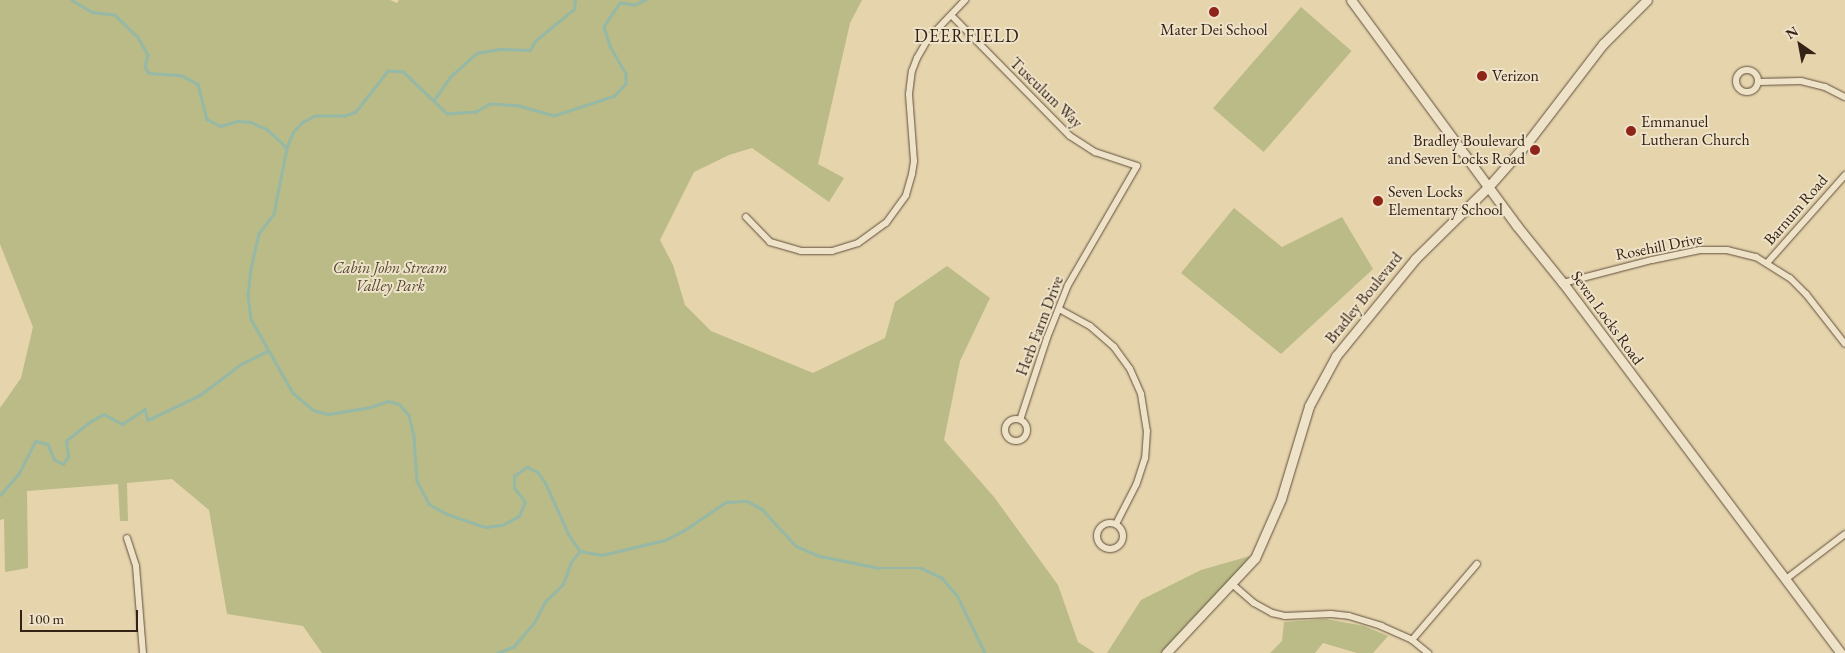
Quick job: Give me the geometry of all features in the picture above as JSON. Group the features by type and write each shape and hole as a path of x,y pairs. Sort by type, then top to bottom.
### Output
{"main road":[{"name":"Seven Locks Road","path":"1351,0 1517,226 1563,283 1631,377 1841,653"},
{"name":"Bradley Boulevard","path":"1166,653 1255,558 1281,499 1309,406 1336,356 1415,259 1489,186 1527,142 1603,44 1647,0"}],"street":[{"path":"746,217 770,242 801,251 832,251 858,243 886,223 906,195 912,174 914,161 910,94 912,71 928,39 952,16 964,0"},
{"name":"Tusculum Way","path":"952,16 1070,136 1095,152 1137,166"},
{"path":"1758,82 1801,81 1825,87 1845,97"},
{"name":"Herb Farm Drive","path":"1020,420 1068,285 1137,166"},
{"name":"Barnum Road","path":"1767,263 1845,174"},
{"name":"Rosehill Drive","path":"1563,283 1652,260 1700,250 1727,250 1756,257 1790,278 1806,294 1845,344"},
{"path":"1059,309 1090,326 1114,347 1130,369 1141,394 1147,431 1145,458 1136,485 1116,524"},
{"path":"1116,524 1122,530 1122,541 1117,547 1105,548 1099,542 1099,531 1104,525 1116,524"},
{"path":"1786,579 1845,534"},
{"path":"127,538 136,566 143,653"},
{"path":"1412,640 1477,564"},
{"path":"1232,584 1254,603 1272,613 1285,616 1331,614 1349,616 1381,626 1412,640 1428,653"}],"green space":[{"name":"Cabin John Stream Valley Park","path":"0,0 390,0 397,3 399,0 862,0 850,23 818,164 844,178 829,202 752,148 729,155 694,172 660,240 673,265 685,305 711,331 813,373 885,338 895,302 947,266 990,298 960,361 944,440 994,497 1058,585 1078,642 1095,653 322,653 303,626 227,614 209,510 172,479 127,483 128,521 120,521 118,484 27,491 28,568 5,572 4,519 0,520 0,408 21,378 33,327 0,244"},
{"path":"1301,7 1352,51 1264,152 1213,108"},
{"path":"1234,208 1282,247 1342,217 1373,269 1281,354 1181,273"},
{"path":"1250,556 1230,582 1186,625 1162,653 1107,653 1141,600 1201,570"},
{"path":"1326,619 1364,626 1388,636 1373,653 1357,653 1323,643 1315,653 1270,653 1282,641 1284,622"}],"waterway":[{"path":"72,0 92,12 115,15 138,37 148,55 145,67 149,73 181,75 198,84 207,119 220,126 237,121 251,122 268,130 287,148"},
{"path":"434,100 450,77 477,53 500,49 530,50 535,41 574,9 575,0"},
{"path":"646,0 634,5 620,3 604,27 610,46 626,74 626,84 615,96 554,116 520,106 490,104 476,112 447,114 403,72 388,71 356,112 345,116 315,116 302,123 293,133 287,148 274,214 259,234 251,268 248,295 251,319 293,393 313,410 328,414 367,408 388,401 399,404 409,415 414,437 417,481 429,504 447,514 485,527 502,525 519,516 525,502 514,488 514,476 527,467 538,472 546,484 569,535 580,551 602,555 665,540 683,531 726,502 747,501 762,509 796,546 820,556 879,568 921,568 942,578 957,595 985,653"},
{"path":"0,495 19,473 35,441 48,444 54,459 63,464 68,457 66,441 91,421 104,414 122,424 145,409 148,420 200,395 241,364 268,351"},
{"path":"497,653 513,647 534,623 544,603 563,584 571,562 580,551"}],"place":[{"name":"Mater Dei School","path":"1214,12"},
{"name":"Verizon","path":"1482,76"},
{"name":"Emmanuel Lutheran Church","path":"1631,131"},
{"name":"Bradley Boulevard and Seven Locks Road","path":"1535,150"},
{"name":"Seven Locks Elementary School","path":"1378,201"}],"district":[{"name":"DEERFIELD","path":"967,36"}]}
